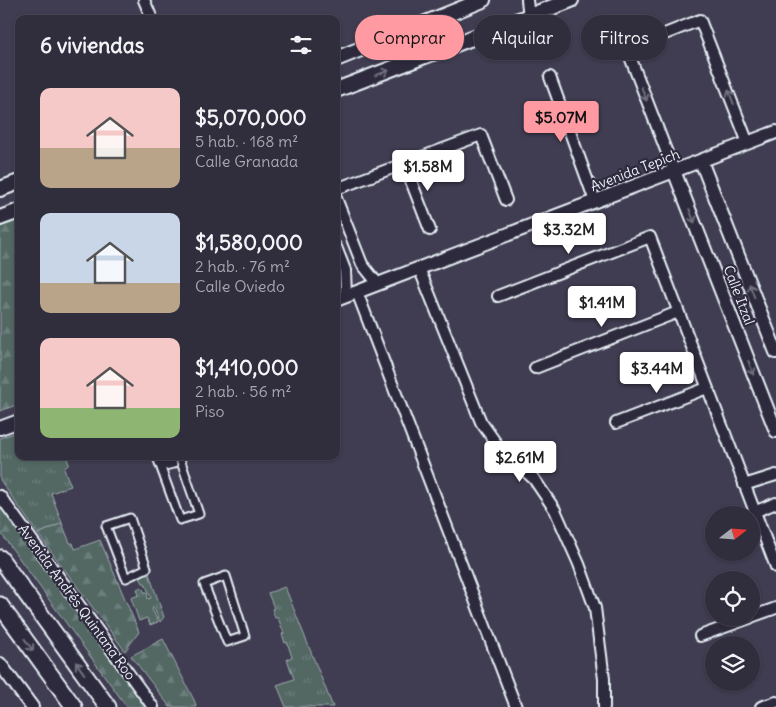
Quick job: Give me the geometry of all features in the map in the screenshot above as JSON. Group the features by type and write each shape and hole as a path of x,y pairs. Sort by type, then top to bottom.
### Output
{"main road":[{"path":"447,15 483,0"},
{"path":"533,15 571,0"},
{"path":"340,88 474,37"},
{"path":"340,57 355,52"},
{"path":"402,60 404,64"},
{"path":"0,189 15,183"},
{"path":"0,218 15,212"},
{"path":"0,558 108,707"},
{"path":"0,605 74,707"}],"street":[{"path":"144,0 150,15"},
{"path":"527,0 528,15"},
{"path":"674,171 626,49 700,20 748,143"},
{"path":"550,77 595,201"},
{"name":"Avenida Tepich","path":"347,296 776,132"},
{"path":"340,187 481,135 506,200"},
{"name":"Calle Itzal","path":"701,161 776,352"},
{"path":"404,163 430,230"},
{"name":"Calle Itzal","path":"674,171 776,431"},
{"path":"340,211 362,264 378,284"},
{"path":"498,296 650,237 752,506"},
{"path":"340,257 345,270 347,296 516,707"},
{"path":"419,268 482,422 498,446 534,479 555,510 579,564 595,608 604,679 604,707"},
{"path":"535,368 678,312"},
{"path":"616,423 707,388"},
{"path":"0,428 15,422"},
{"path":"158,460 180,520 198,514 180,460"},
{"path":"163,460 166,466 173,464 172,460"},
{"path":"744,485 776,475"},
{"name":"Avenida Andrés Quintana Roo","path":"0,496 153,707"},
{"path":"760,510 776,503"},
{"path":"130,518 147,568 126,578 106,526 130,518"},
{"path":"760,527 776,567"},
{"path":"226,576 246,636 227,642 204,584 226,576"},
{"path":"760,614 776,608"},
{"path":"700,636 727,626"},
{"path":"1,668 32,707"},
{"path":"761,707 776,702"}],"green space":[{"path":"15,220 15,405 0,411 0,226"},
{"path":"15,432 15,460 68,460 69,464 64,469 71,486 51,493 62,523 38,534 0,480 0,438"},
{"path":"0,501 149,707 127,707 0,532"},
{"path":"62,523 70,543 73,543 75,549 100,540 139,632 125,651 38,534"},
{"path":"147,568 164,617 160,622 154,608 152,609 158,622 150,625 147,618 139,621 131,598 139,595 137,589 142,587 144,592 147,592 148,599 151,598 145,583 143,583 138,574"},
{"path":"285,587 333,707 286,707 277,685 294,679 287,659 292,657 287,642 285,643 282,634 284,633 278,618 275,618 272,609 274,608 268,593"},
{"path":"163,639 196,707 170,707 131,656"}]}
